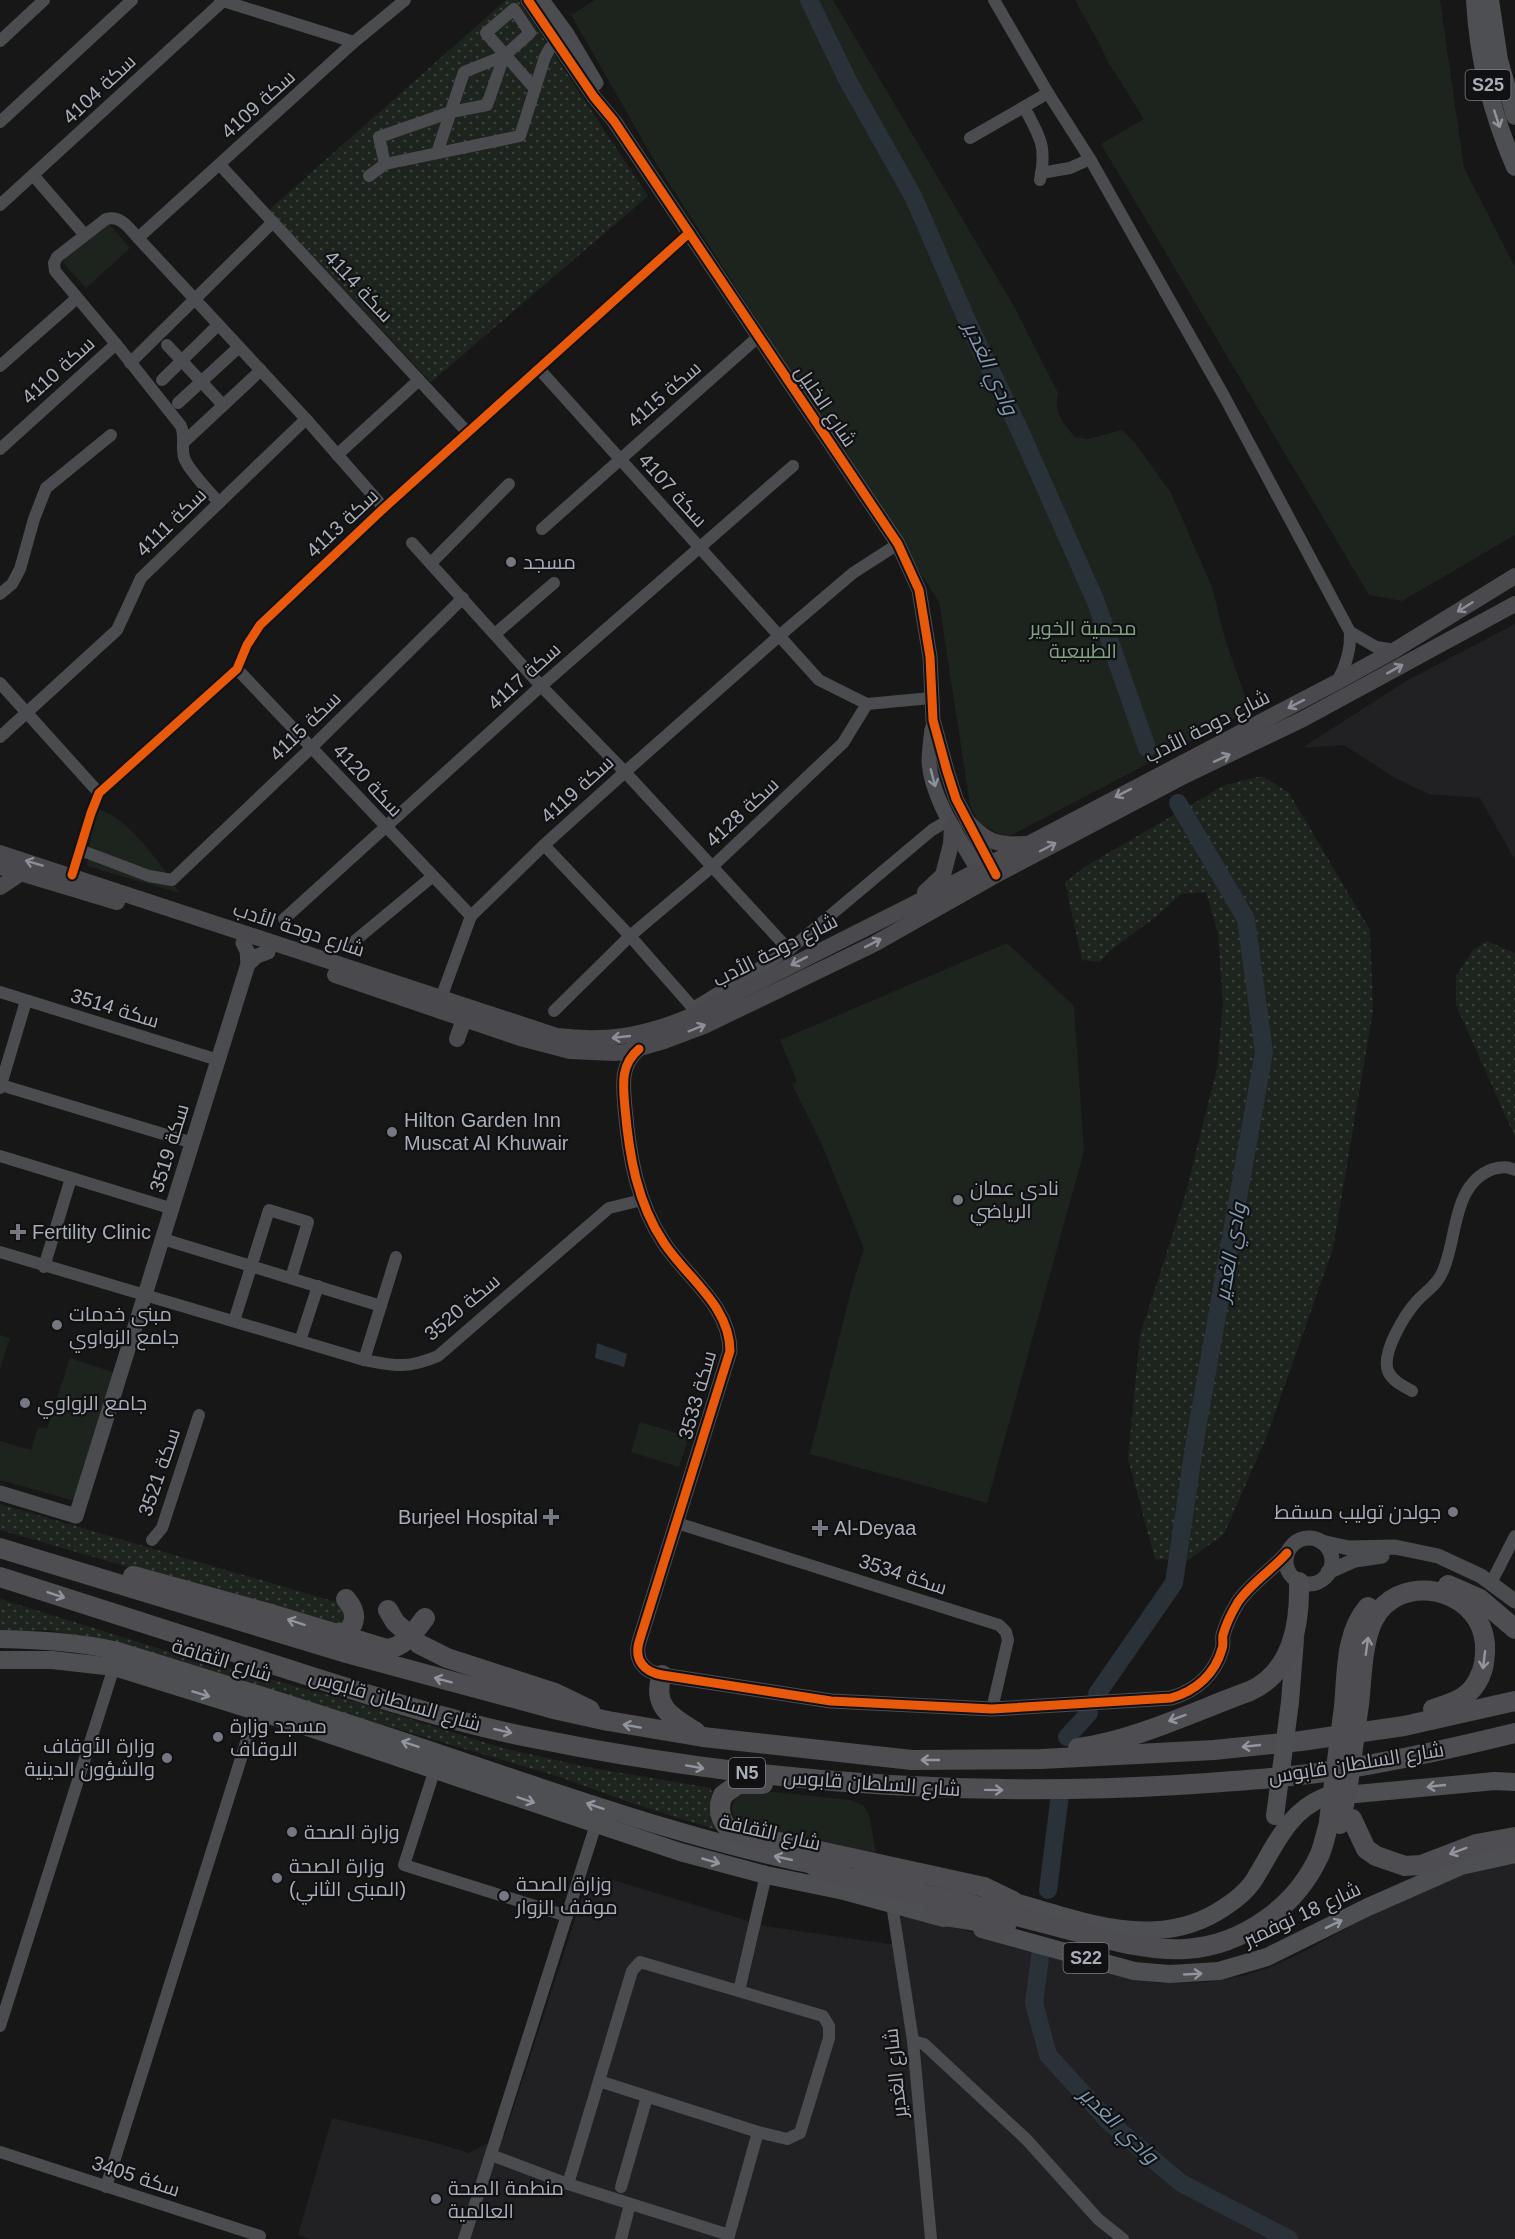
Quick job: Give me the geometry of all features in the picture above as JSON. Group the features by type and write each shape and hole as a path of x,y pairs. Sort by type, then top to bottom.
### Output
{"highway":[{"path":"0,1547 151,1580 387,1649 399,1647 410,1637 424,1618"},
{"name":"شارع السلطان قابوس","path":"0,1547 343,1652 518,1700 608,1721 703,1737 912,1760 1041,1759 1141,1755 1301,1741 1404,1726 1515,1701"},
{"name":"شارع السلطان قابوس","path":"0,1577 349,1689 469,1723 527,1737 694,1767 796,1778 953,1790 1051,1791 1216,1782 1329,1771 1387,1761 1515,1733"},
{"path":"1041,1759 1062,1751 1136,1734 1257,1688 1270,1679 1282,1663 1296,1628 1296,1580"},
{"path":"932,1914 996,1924 1127,1957 1162,1961 1212,1956 1248,1944 1267,1934 1300,1907 1325,1872 1341,1822 1348,1785 1351,1706 1350,1650 1361,1615 1377,1596 1389,1587 1407,1581 1433,1581 1455,1587 1480,1599 1515,1629"},
{"path":"814,1866 838,1875 956,1900 1114,1941 1147,1947 1187,1949 1231,1938 1251,1929 1286,1904 1312,1871 1321,1852 1341,1822 1351,1706 1369,1630 1386,1602 1398,1594 1432,1590 1448,1595 1462,1605 1481,1626 1485,1642 1483,1671 1474,1687 1465,1696 1430,1710 1301,1741"},
{"path":"330,1633 346,1633 352,1627 355,1618 353,1608 346,1599"},
{"path":"388,1610 395,1622 410,1637 447,1658 571,1700 608,1721"},
{"path":"662,1675 658,1691 662,1706 673,1718 703,1737"},
{"path":"796,1778 781,1784 746,1784 733,1787 723,1795 721,1801 720,1813 724,1824 737,1834 984,1887 1013,1901"},
{"path":"1341,1822 1360,1838 1366,1849 1376,1856 1405,1866 1421,1865 1476,1844 1515,1837"},
{"path":"892,1904 895,1896 903,1893 940,1902 956,1900"}],"main road":[{"name":"S25","path":"1474,0 1486,80 1494,113 1515,166"},
{"path":"1490,0 1498,60 1515,116"},
{"name":"شارع دوحة الأدب","path":"0,867 160,914 520,1038 570,1051 614,1053 639,1049 704,1026 873,944 987,872 1025,844 1337,682 1395,650 1515,576"},
{"name":"شارع دوحة الأدب","path":"0,853 557,1036 584,1039 633,1036 663,1028 689,1017 912,905 987,872 1303,719 1515,604"},
{"path":"912,905 943,875 956,823 986,839 1012,845 1025,844"},
{"path":"0,887 21,873"},
{"path":"457,1039 464,1019"},
{"path":"1073,1917 1108,1923 1135,1924 1161,1921 1198,1909 1231,1888 1249,1869 1262,1849 1275,1816 1290,1702 1296,1628"},
{"name":"شارع الثقافة","path":"0,1639 61,1641 118,1651 323,1714 703,1839 814,1866 922,1880 1126,1931 1156,1932 1184,1926 1217,1912 1255,1879 1288,1821 1304,1807 1324,1797 1515,1780"},
{"path":"61,1641 105,1656 114,1667 123,1659 231,1686"},
{"name":"شارع الثقافة","path":"0,1660 52,1660 114,1667 435,1769 680,1852 766,1875 892,1904"},
{"name":"شارع 18 نوفمبر","path":"892,1904 1125,1968 1162,1974 1203,1973 1235,1968 1267,1957 1368,1907 1461,1866 1515,1854"}],"street":[{"path":"0,41 44,0"},
{"path":"0,122 132,0"},
{"path":"222,0 354,42"},
{"name":"سكة 4104","path":"0,205 222,0"},
{"name":"سكة 4109","path":"138,238 354,42 405,0"},
{"name":"شارع الخليل","path":"528,0 562,38 597,85 614,121 688,234 898,544 919,590 930,657 933,720 956,799 956,823 987,872"},
{"name":"شارع الخليل","path":"542,0 562,38"},
{"path":"994,0 1047,93 1090,159 1224,396 1350,632 1366,643 1395,650"},
{"path":"369,176 385,164 520,136 546,57 562,38"},
{"path":"504,56 535,89"},
{"path":"437,153 464,72 504,56"},
{"path":"385,164 379,137 452,112 487,105 504,56"},
{"path":"970,138 1047,93"},
{"path":"1024,107 1044,148 1040,176 1070,168 1090,159"},
{"name":"سكة 4114","path":"220,165 468,433"},
{"path":"33,175 84,234"},
{"path":"219,503 185,460 184,435 181,426 57,274 54,263 57,256 106,219 113,217 120,220 138,238 306,419 384,508"},
{"path":"130,363 273,222"},
{"name":"سكة 4113","path":"72,875 99,793 237,669 247,645 260,625 384,508 688,234"},
{"path":"0,366 77,298"},
{"path":"162,380 218,325"},
{"name":"سكة 4115","path":"542,529 758,337"},
{"name":"سكة 4110","path":"0,449 116,344"},
{"path":"167,345 223,405"},
{"path":"178,403 239,347"},
{"name":"سكة 4107","path":"539,369 779,636"},
{"path":"184,442 261,370"},
{"path":"338,455 419,380"},
{"name":"سكة 4111","path":"0,737 117,630 141,578 306,419"},
{"path":"0,594 12,584 20,569 34,519 46,488 111,435"},
{"name":"سكة 4117","path":"284,919 698,547 794,466"},
{"path":"430,563 509,484"},
{"path":"412,543 542,686 713,866 789,950"},
{"name":"سكة 4119","path":"441,998 471,916 544,845 779,636 853,573 898,544"},
{"path":"495,634 554,583"},
{"name":"سكة 4115","path":"80,850 149,876 172,880 464,598"},
{"path":"1337,682 1349,653 1350,632"},
{"path":"779,636 819,680 867,704 931,698"},
{"name":"سكة 4120","path":"237,669 471,916"},
{"path":"0,683 99,793"},
{"name":"سكة 4128","path":"554,1011 630,936 713,866 843,743 867,704"},
{"path":"544,845 630,936 693,1008 789,950 932,830 956,823"},
{"path":"351,944 433,876"},
{"path":"243,943 247,951 248,964"},
{"path":"248,964 257,956 268,952"},
{"name":"سكة 3519","path":"0,1493 76,1516 248,964"},
{"name":"سكة 3514","path":"0,992 218,1060"},
{"path":"26,1001 0,1087 193,1143"},
{"path":"623,1077 626,1065 639,1049"},
{"path":"590,1052 614,1061 623,1077"},
{"name":"سكة 3533","path":"623,1077 636,1185 642,1200 664,1243 720,1312 730,1343 726,1367 637,1650 643,1667 654,1674 662,1675"},
{"path":"0,1156 173,1209"},
{"path":"1412,1391 1392,1378 1387,1370 1386,1360 1396,1333 1417,1300 1441,1277 1458,1214 1472,1184 1478,1177 1498,1167 1515,1170"},
{"path":"44,1267 71,1178"},
{"name":"سكة 3520","path":"0,1252 145,1297 364,1360 399,1367 438,1356 609,1208 642,1200"},
{"path":"234,1321 269,1210 308,1222 291,1278"},
{"path":"163,1239 381,1306"},
{"path":"364,1360 396,1257"},
{"path":"300,1341 318,1287"},
{"name":"سكة 3521","path":"152,1540 162,1528 199,1414"},
{"name":"سكة 3534","path":"677,1523 999,1625 1006,1632 1008,1640 993,1709"},
{"path":"1491,1583 1515,1536"},
{"path":"1224,1644 1228,1621 1238,1602 1294,1544 1305,1539 1343,1548 1395,1547 1424,1552 1466,1568 1515,1601"},
{"path":"1321,1542 1331,1556 1328,1572"},
{"path":"1287,1552 1286,1564 1296,1580"},
{"path":"662,1675 831,1701 993,1709 1171,1698 1189,1691 1204,1680 1215,1666 1239,1615 1255,1594 1272,1582 1296,1580 1315,1583 1328,1572 1365,1557 1385,1556 1436,1565 1461,1576 1515,1612"},
{"path":"0,2026 114,1667"},
{"path":"106,2187 249,1733"},
{"path":"435,1769 404,1865 567,1916"},
{"path":"464,2239 596,1824"},
{"path":"739,1991 766,1875"},
{"name":"شارع الغدير","path":"892,1904 913,2040 931,2239"},
{"path":"568,2184 632,1971 640,1962 823,2016 829,2026 829,2037 800,2133 786,2139 599,2082"},
{"path":"913,2040 924,2044 1018,2132 1098,2219 1123,2239"},
{"path":"621,2187 647,2097"},
{"path":"491,2155 568,2184 729,2237 758,2132"},
{"name":"سكة 3405","path":"0,2152 260,2236"},
{"path":"621,2239 630,2204"}],"shaded area":[{"path":"1515,624 1515,860 1480,798 1429,794 1395,778 1344,745 1302,748 1406,681"},
{"path":"597,1343 627,1354 624,1367 595,1358"},
{"path":"1515,1858 1515,2239 311,2239 298,2235 332,2118 469,2153 505,2134 590,1873 765,1926 889,1944 901,1944 901,1918 908,1914 1112,1973 1158,1983 1207,1982 1246,1975 1271,1967 1423,1887"}],"green space":[{"path":"506,0 518,0 648,196 431,382 269,210"},
{"name":"محمية الخوير الطبيعية","path":"595,0 833,0 1015,308 1058,393 1058,412 1063,422 1075,437 1088,439 1122,430 1135,443 1171,493 1212,587 1225,639 1250,710 1006,838 979,823 970,805 939,602 654,160 571,15"},
{"path":"1075,0 1440,0 1464,168 1515,267 1515,535 1402,601 1369,595 1101,144 1144,119 1108,62"},
{"path":"106,221 130,248 86,288 62,261"},
{"path":"1262,776 1289,793 1370,930 1373,1010 1333,1248 1267,1436 1224,1534 1187,1561 1155,1559 1128,1459 1140,1335 1185,1196 1217,1068 1223,1005 1218,933 1206,892 1181,894 1157,916 1111,950 1100,962 1082,960 1065,882 1086,866 1225,785"},
{"path":"99,810 122,822 133,833 155,858 180,893 87,866 94,816"},
{"path":"1487,941 1515,953 1515,1137 1456,1005 1456,976 1473,950"},
{"name":"نادي عمان الرياضي","path":"1007,943 1074,1006 1084,1151 987,1503 810,1454 853,1283 864,1249 823,1147 792,1084 797,1081 780,1040"},
{"path":"0,1335 10,1338 0,1369"},
{"path":"70,1358 116,1373 78,1497 71,1500 0,1480 0,1441 31,1450 38,1427 47,1429"},
{"path":"640,1422 689,1437 679,1467 631,1452"},
{"path":"0,1504 343,1604 349,1620 337,1627 0,1530"},
{"path":"0,1599 177,1654 355,1702 503,1748 587,1767 711,1788 717,1830 631,1803 560,1777 83,1636 46,1630 0,1632"},
{"path":"746,1789 850,1800 864,1806 869,1814 876,1853 786,1837 737,1821 732,1811 733,1803"}],"waterway":[{"name":"وادي الغدير","path":"809,0 848,81 913,196 969,325 1020,431 1096,602 1147,748"},
{"name":"وادي الغدير","path":"1097,1694 1174,1583 1196,1434 1264,1052 1246,919 1178,803"},
{"name":"وادي الغدير","path":"1067,1737 1089,1713"},
{"name":"وادي الغدير","path":"1048,1890 1060,1794"},
{"name":"وادي الغدير","path":"1041,1950 1034,2003 1048,2055 1109,2122 1181,2183 1289,2239"}],"cycle path":[{"path":"528,0 594,97 614,121 898,544 919,590 930,657 933,720 947,771 956,799 996,875"},
{"path":"72,875 99,793 237,669 247,645 260,625 384,508 689,233"},
{"path":"639,1049 629,1062 624,1083 629,1143 641,1195 647,1212 664,1243 706,1293 723,1320 730,1351 639,1642 639,1660 645,1668 662,1675 831,1701 992,1709 1171,1698 1189,1691 1209,1674 1219,1658 1223,1647 1224,1631 1238,1602 1287,1553"}],"place":[{"name":"مسجد","path":"511,562"},
{"name":"Hilton Garden Inn Muscat Al Khuwair","path":"392,1132"},
{"name":"نادي عمان الرياضي","path":"958,1200"},
{"name":"Fertility Clinic","path":"18,1232"},
{"name":"مبنى خدمات جامع الزواوي","path":"57,1325"},
{"name":"جامع الزواوي","path":"25,1403"},
{"name":"جولدن توليب مسقط","path":"1453,1512"},
{"name":"Burjeel Hospital","path":"551,1517"},
{"name":"Al-Deyaa","path":"820,1528"},
{"name":"مسجد وزارة الاوقاف","path":"218,1737"},
{"name":"وزارة الأوقاف والشؤون الدينية","path":"167,1758"},
{"name":"وزارة الصحة","path":"292,1832"},
{"name":"وزارة الصحة (المبنى الثاني)","path":"277,1878"},
{"name":"وزارة الصحة موقف الزوار","path":"504,1896"},
{"name":"منطمة الصحة العالمية","path":"436,2199"}]}
